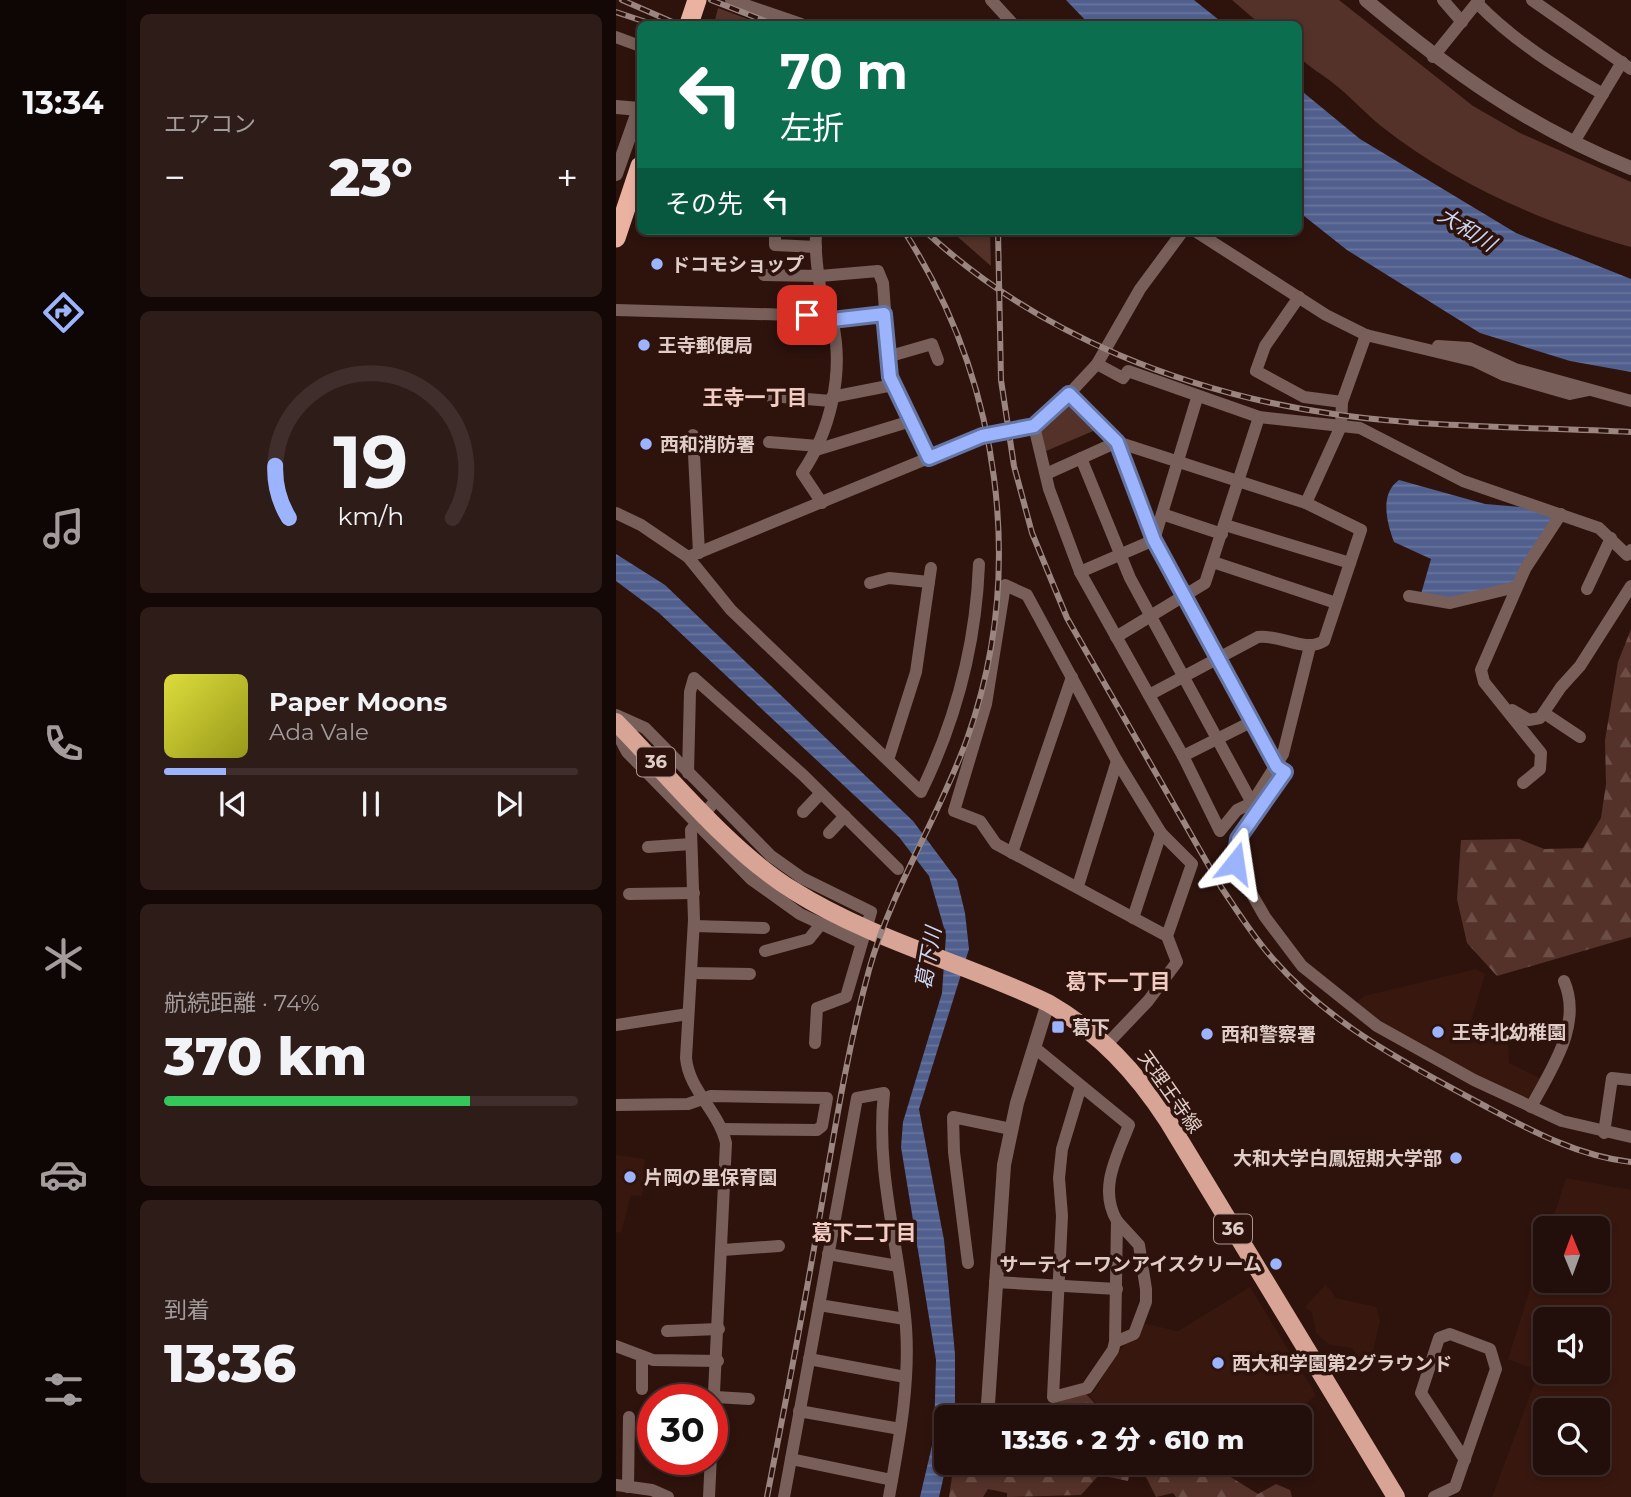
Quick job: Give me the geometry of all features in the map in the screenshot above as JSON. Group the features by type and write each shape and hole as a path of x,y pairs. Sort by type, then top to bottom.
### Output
{"highway":[{"path":"690,21 697,0"},
{"path":"616,238 637,175"}],"main road":[{"name":"天理王寺線","path":"616,722 764,870 822,908 1040,999 1075,1019 1107,1044 1137,1076 1168,1122 1396,1497"}],"street":[{"path":"731,0 792,21"},
{"path":"991,0 1010,21"},
{"path":"1366,0 1433,57 1492,97 1574,142 1631,168"},
{"path":"1443,0 1462,22"},
{"path":"1532,0 1548,4 1627,65 1603,94 1574,142"},
{"path":"1433,57 1478,1 1502,28 1603,94"},
{"path":"616,37 637,45"},
{"path":"616,107 637,107"},
{"path":"616,172 637,115"},
{"path":"775,235 775,245 816,247"},
{"path":"817,235 820,276 836,361 831,399 817,448 802,473 822,503"},
{"path":"694,555 982,436 1034,426 1097,364 1140,289 1180,235"},
{"path":"1201,235 1339,323 1366,335 1426,348 1469,348 1515,369 1631,401"},
{"path":"764,275 820,276 878,271 883,283 887,357 893,385 929,458"},
{"path":"1299,297 1265,346 1256,371 1304,397 1342,402"},
{"path":"616,310 830,318 884,314"},
{"path":"1306,503 1341,426 1342,402 1366,335"},
{"path":"887,357 932,344 938,360"},
{"path":"1097,364 1124,378 1128,371 1197,398 1259,417 1353,426 1376,435 1399,451 1463,481 1599,528 1627,555 1631,550"},
{"path":"770,396 831,399 893,385"},
{"path":"1069,394 1117,442 1154,540 1277,767 1285,772 1238,839 1234,855 1238,870 1283,944 1320,984 1377,1026 1562,1121 1604,1133 1631,1137"},
{"path":"1154,540 1197,398"},
{"path":"1116,637 1205,583 1259,417"},
{"path":"769,442 817,448 911,421"},
{"path":"1034,426 1045,474 1080,572 1183,756 1220,831 1237,810 1252,803 1277,767 1287,743 1310,646"},
{"path":"693,435 694,555"},
{"path":"1045,474 1117,442 1306,503 1361,530 1324,641 1310,646 1278,637 1258,637 1149,695"},
{"path":"1081,458 1118,554 1252,803"},
{"path":"616,513 694,555 731,610 921,792 956,708 974,623 979,564"},
{"path":"1162,513 1350,563"},
{"path":"1522,783 1540,769 1541,753 1499,703 1484,682 1481,670 1529,561 1561,514"},
{"path":"1587,589 1611,538"},
{"path":"1080,572 1154,540"},
{"path":"1213,562 1336,603"},
{"path":"888,760 916,672 930,568"},
{"path":"870,583 890,578 929,582"},
{"path":"1107,1044 1148,1000 1177,962 1167,936 1192,864 1161,833 1117,761 1027,595 1005,585 986,704 954,811 980,821 996,844 1167,936"},
{"path":"1499,703 1529,720 1534,720 1544,713 1561,687 1580,666 1631,586"},
{"path":"1409,596 1450,603 1516,587"},
{"path":"1012,852 1072,677"},
{"path":"688,773 690,692 694,678 821,793 898,869"},
{"path":"1544,713 1580,737"},
{"path":"616,715 645,728 771,856 802,878 871,912 846,997 817,1007 815,1043"},
{"path":"1183,756 1253,721"},
{"path":"616,731 627,752 751,879 821,924 860,942"},
{"path":"1078,886 1117,761"},
{"path":"803,812 821,793"},
{"path":"715,801 691,830 694,926 686,1068 723,1129 727,1158 717,1384"},
{"path":"828,833 845,816"},
{"path":"1133,918 1161,833"},
{"path":"648,847 691,845"},
{"path":"629,894 694,893"},
{"path":"765,951 808,939 821,924"},
{"path":"694,926 764,928"},
{"path":"691,973 750,974"},
{"path":"1531,1107 1561,1049 1570,1019 1569,993 1564,981"},
{"path":"988,1404 1001,1186 1010,1129 1035,1048 1040,999"},
{"path":"616,1025 688,1014"},
{"path":"1035,1048 1129,1125 1111,1173 1108,1192 1110,1209 1117,1221 1139,1245 1146,1301 1134,1334 1115,1342"},
{"path":"1604,1133 1612,1077 1631,1080"},
{"path":"1081,1086 1062,1149 1053,1397 1087,1388 1115,1342 1117,1221"},
{"path":"784,1497 857,1098 884,1093 882,1156 905,1319 905,1377 889,1497"},
{"path":"616,1105 688,1104 710,1096 827,1097 822,1126 817,1130 723,1129"},
{"path":"968,1263 954,1152 953,1117 1010,1129"},
{"path":"723,1250 779,1246"},
{"path":"828,1254 898,1266"},
{"path":"995,1282 1117,1289"},
{"path":"819,1305 905,1319"},
{"path":"667,1331 719,1329"},
{"path":"1434,1497 1455,1487 1465,1460 1496,1369 1490,1349 1450,1334 1439,1338 1421,1393 1465,1460"},
{"path":"616,1346 642,1357 673,1362 718,1361"},
{"path":"642,1357 642,1384"},
{"path":"809,1359 905,1377"},
{"path":"728,1398 749,1399"},
{"path":"799,1410 900,1429"},
{"path":"629,1418 622,1486 652,1490 668,1497"},
{"path":"791,1459 892,1480"},
{"path":"709,1497 711,1475"}],"shaded area":[{"name":"王寺北幼稚園","path":"1476,969 1485,974 1469,1028 1508,1038 1509,1063 1542,1079 1533,1097 1527,1100 1399,1035 1355,1004 1364,996"},
{"name":"片岡の里保育園","path":"616,1155 645,1159 642,1196 631,1195 621,1233 616,1232"},
{"path":"1566,1178 1631,1190 1631,1497 1492,1497 1534,1384 1610,1384 1610,1307 1533,1307 1533,1369 1508,1359 1533,1281 1533,1293 1610,1293 1610,1216 1554,1216"},
{"path":"1326,1284 1336,1298 1376,1307 1380,1321 1370,1364 1364,1368 1352,1348 1330,1345 1316,1333 1312,1312 1305,1307"},
{"name":"西大和学園第2グラウンド","path":"1250,1287 1316,1395 1306,1405 1098,1405 1089,1395 1095,1391 1108,1366 1142,1323 1178,1331"}],"green space":[{"path":"1232,0 1339,0 1473,106 1520,133 1631,182 1631,247 1532,213 1438,166 1381,126 1302,60 1302,21 1256,21"},
{"path":"718,8 753,21 715,21"},
{"path":"956,235 990,235 991,266"},
{"path":"1065,404 1073,405 1098,429 1046,451 1039,430"},
{"path":"1631,629 1631,937 1497,976 1467,943 1457,899 1461,840 1519,839 1544,849 1583,848 1601,818 1606,784 1605,740 1618,662"},
{"path":"1085,1393 1096,1405 1047,1405"},
{"path":"952,1475 1099,1475 1081,1495 1007,1497 1007,1493 988,1489 983,1497 949,1497"},
{"path":"1099,1475 1129,1475 1128,1481"},
{"path":"1145,1475 1229,1475 1258,1494 1276,1484 1290,1490 1292,1497 1176,1497 1173,1493 1156,1497"}],"water":[{"path":"1066,0 1194,0 1220,21 1086,21"},
{"name":"大和川","path":"1302,91 1360,139 1516,233 1631,279 1631,372 1570,361 1480,333 1347,250 1302,214"},
{"path":"1399,480 1485,504 1521,507 1552,516 1553,520 1513,584 1440,600 1421,594 1431,559 1394,542 1391,534 1387,501 1393,486"},
{"path":"616,554 665,585 913,821 957,880 965,913 969,949 919,1109 944,1240 955,1354 955,1405 935,1405 936,1360 901,1147 903,1122 942,993 946,935 929,876 899,837 659,613 616,581"},
{"path":"934,1437 934,1475 944,1475 939,1497 920,1497"}],"railway":[{"path":"622,0 670,21"},
{"path":"711,0 765,21"},
{"path":"616,12 643,21"},
{"path":"767,1497 860,1003 878,940 967,739 985,675 996,610 999,544 994,478 982,413 963,350 937,289 906,235"},
{"path":"930,235 969,268 1016,301 1066,330 1172,375 1227,392 1283,405 1376,419 1449,425 1631,432"},
{"path":"998,235 1001,380 1014,466 1032,533 1067,618 1221,887 1240,915 1267,952 1296,983 1345,1024 1372,1042 1427,1075 1536,1132 1573,1148 1631,1162"}],"place":[{"name":"ドコモショップ","path":"657,264"},
{"name":"王寺郵便局","path":"644,345"},
{"name":"西和消防署","path":"646,444"},
{"name":"葛下","path":"1058,1027"},
{"name":"王寺北幼稚園","path":"1438,1032"},
{"name":"西和警察署","path":"1207,1034"},
{"name":"大和大学白鳳短期大学部","path":"1456,1158"},
{"name":"片岡の里保育園","path":"630,1177"},
{"name":"サーティーワンアイスクリーム","path":"1276,1264"},
{"name":"西大和学園第2グラウンド","path":"1218,1363"}],"district":[{"name":"王寺一丁目","path":"755,397"},
{"name":"葛下一丁目","path":"1118,981"},
{"name":"葛下二丁目","path":"864,1232"}],"route":[{"path":"807,315 829,316 832,320 884,314 890,377 929,458 982,436 1034,426 1069,394 1117,442 1154,540 1277,767 1285,772 1234,846 1235,863"}],"water label":[{"name":"葛下川","path":"928,958"}]}
